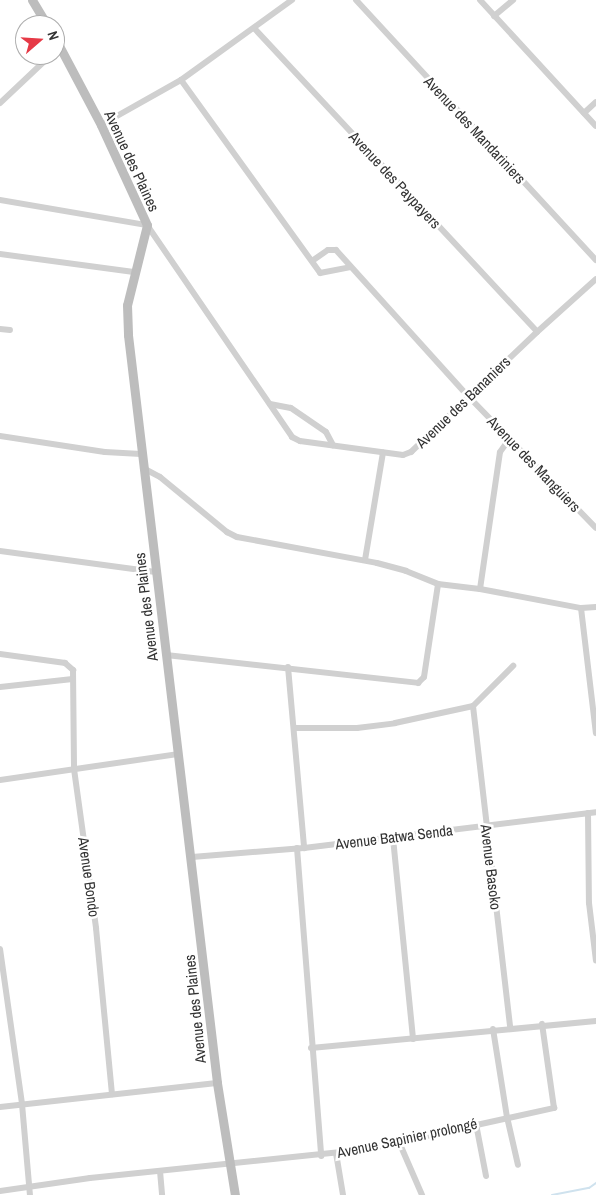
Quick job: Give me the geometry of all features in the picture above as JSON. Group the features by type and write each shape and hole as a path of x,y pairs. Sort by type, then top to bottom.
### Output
{"street":[{"path":"32,0 41,15"},
{"path":"102,125 182,80 292,0"},
{"name":"Avenue des Mandariniers","path":"356,0 596,260"},
{"path":"480,0 596,126"},
{"path":"494,16 512,0"},
{"name":"Avenue des Paypayers","path":"254,28 537,332"},
{"name":"Avenue des Plaines","path":"65,61 102,125 147,225 146,235 140,245 127,305 141,454 192,857 217,1083 235,1195"},
{"path":"0,103 40,65"},
{"path":"182,80 322,274 350,267"},
{"path":"584,113 596,102"},
{"path":"0,200 147,225"},
{"name":"Avenue des Bananiers","path":"147,225 296,440 383,452 408,454 596,279"},
{"name":"Avenue des Manguiers","path":"312,261 332,249 336,250 469,396 596,528"},
{"path":"0,254 134,272"},
{"path":"0,329 10,330"},
{"path":"270,404 291,408 324,429 333,445"},
{"path":"0,436 105,452 141,454"},
{"path":"480,589 500,452 510,438"},
{"path":"365,560 383,452"},
{"path":"143,468 160,477 232,534 365,560 406,571 438,584 480,589 581,608 595,606"},
{"path":"0,551 156,572"},
{"path":"166,655 414,684 421,681 438,584"},
{"path":"581,608 596,733"},
{"name":"Avenue Bondo","path":"0,654 65,663 72,667 74,769 96,928 112,1094"},
{"path":"294,728 357,728 395,723 473,706 514,666"},
{"path":"288,668 294,728 311,1048 321,1156"},
{"path":"0,687 73,679"},
{"name":"Avenue Basoko","path":"473,706 485,826 510,1028"},
{"path":"0,780 179,754"},
{"name":"Avenue Batwa Senda","path":"192,857 393,838 596,812"},
{"path":"588,813 596,961"},
{"path":"393,838 413,1040"},
{"path":"0,949 22,1104 30,1195"},
{"path":"311,1048 413,1040 542,1024 596,1021"},
{"name":"Avenue Sapinier prolongé","path":"0,1191 230,1163 321,1156 363,1150 554,1108 542,1024"},
{"path":"493,1029 507,1117 518,1165"},
{"path":"0,1107 217,1083"},
{"path":"476,1124 486,1176"},
{"path":"399,1142 422,1195"},
{"path":"336,1154 343,1195"},
{"path":"160,1171 162,1195"}],"waterway":[{"path":"552,1195 589,1188 596,1183"}]}
